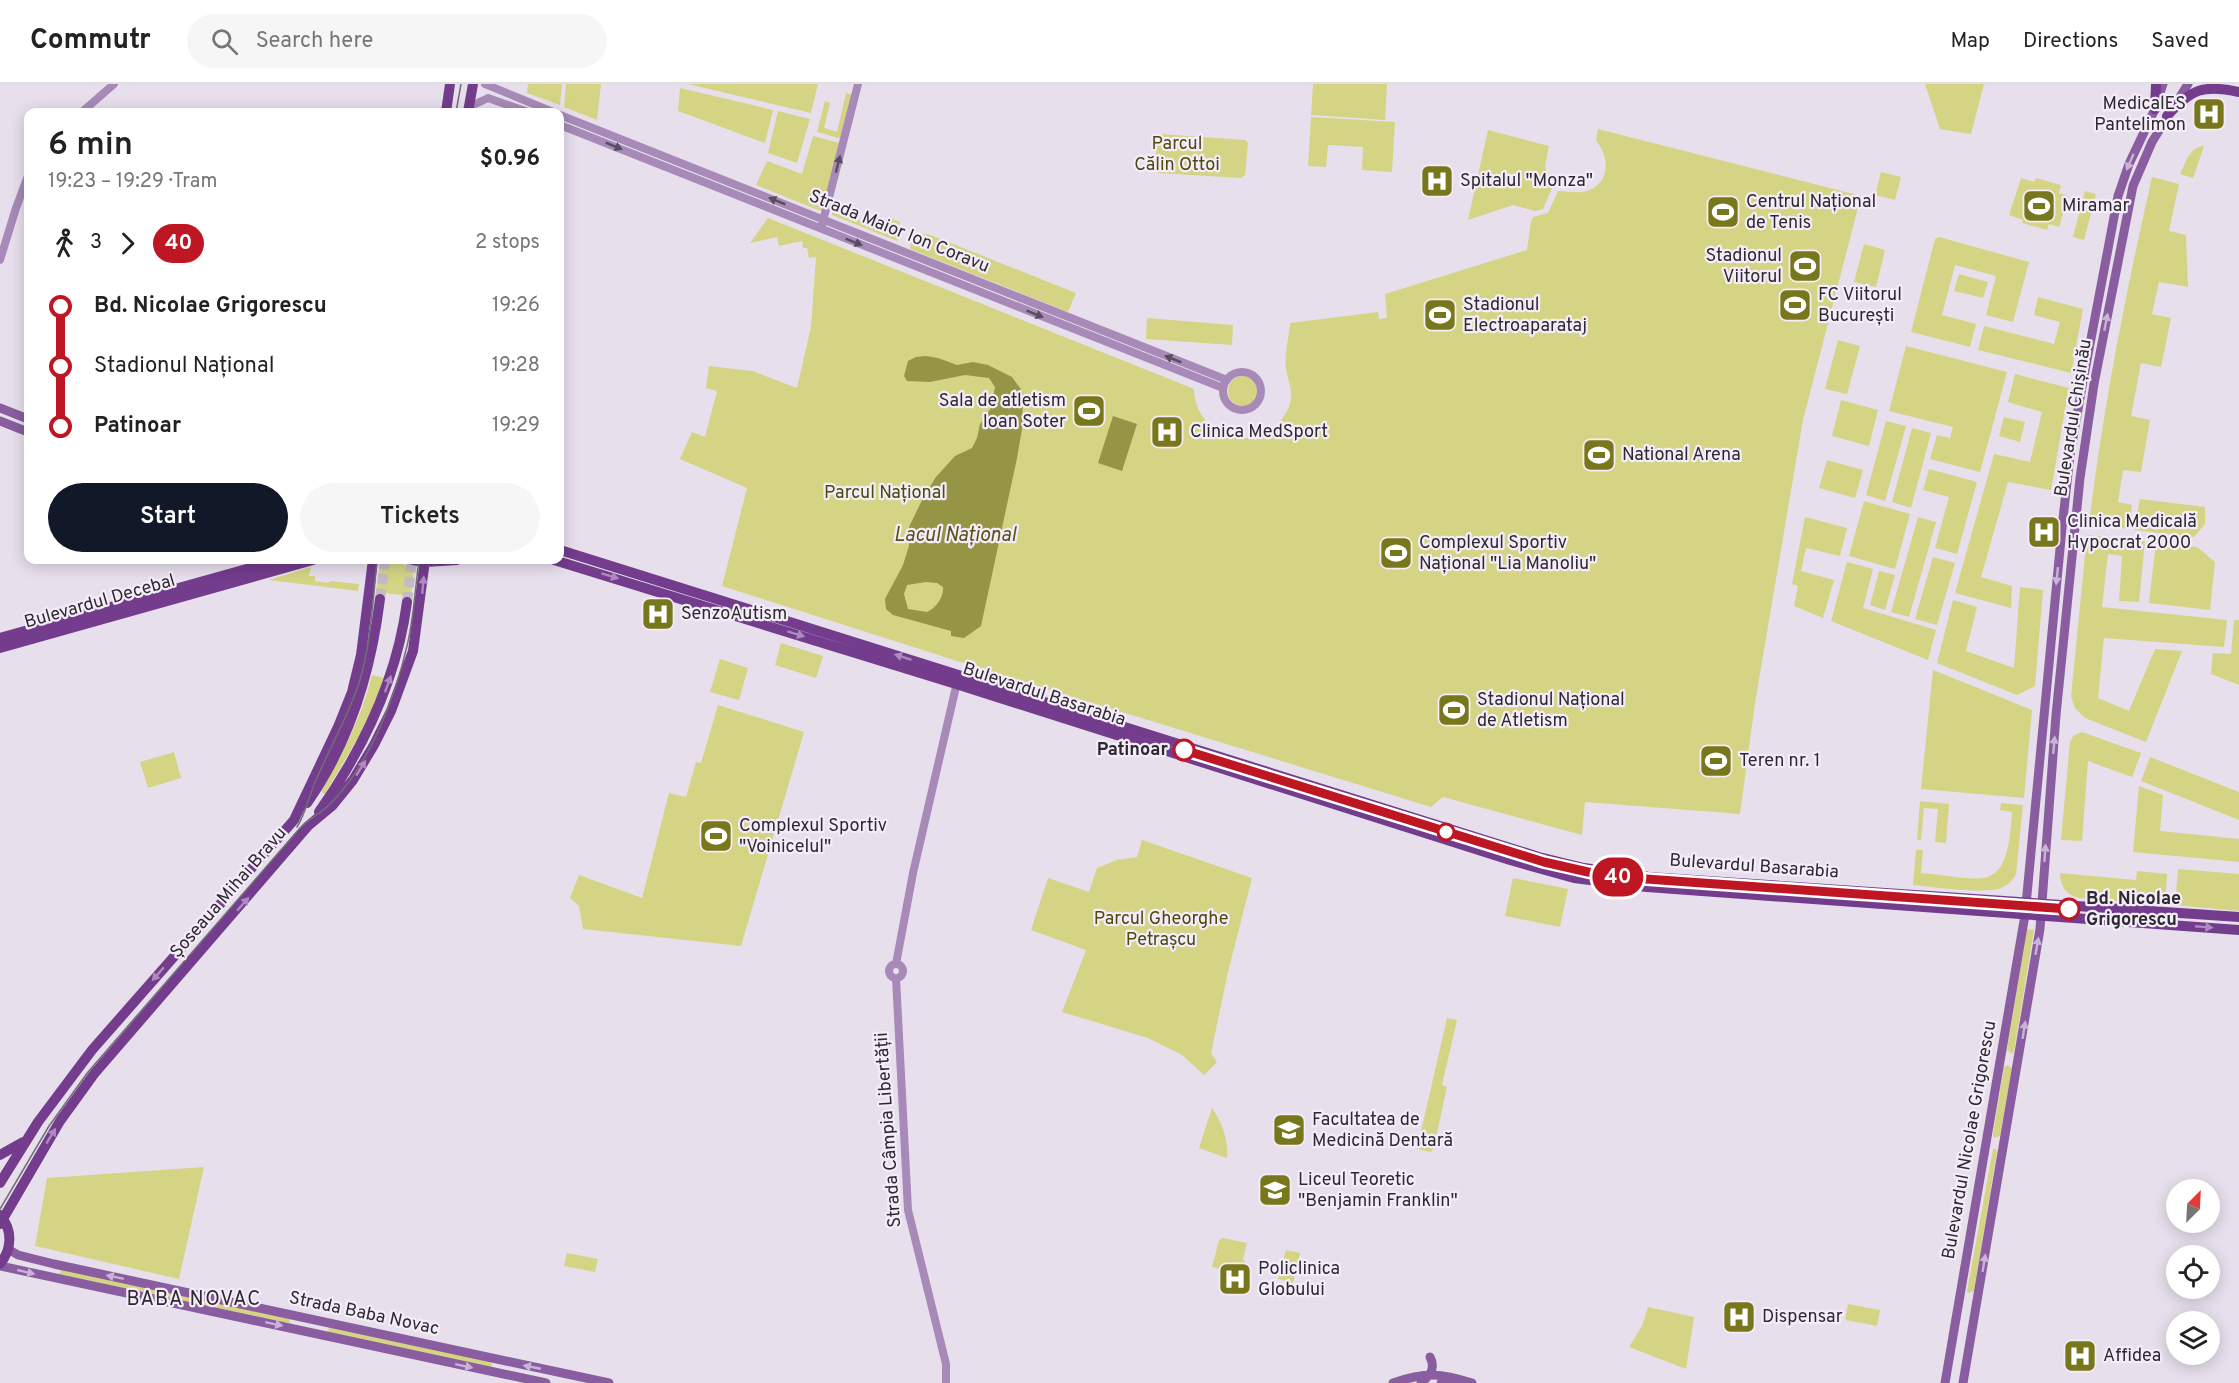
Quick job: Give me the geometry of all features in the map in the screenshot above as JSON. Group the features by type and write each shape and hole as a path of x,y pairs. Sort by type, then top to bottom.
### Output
{"main road":[{"path":"447,108 450,84"},
{"path":"469,108 472,84"},
{"path":"2155,109 2157,84"},
{"name":"Bulevardul Chișinău","path":"2026,902 2055,588 2072,445 2095,308 2118,196 2129,164 2155,109 2163,84"},
{"name":"Bulevardul Chișinău","path":"2041,916 2056,715 2092,394 2129,199 2140,168 2167,116 2188,84"},
{"path":"2222,84 2239,92"},
{"path":"2167,116 2188,94 2201,88 2239,92"},
{"path":"0,408 24,417"},
{"path":"0,421 24,430"},
{"name":"Bulevardul Basarabia","path":"564,551 1475,850 1574,878 1647,887 2239,930"},
{"name":"Bulevardul Basarabia","path":"564,563 1576,866 1649,877 2239,917"},
{"name":"Bulevardul Decebal","path":"0,638 265,564"},
{"name":"Bulevardul Decebal","path":"0,648 299,564"},
{"name":"Șoseaua Mihai Bravu","path":"0,1183 27,1138 92,1050 294,820 352,692 361,655 372,564"},
{"name":"Șoseaua Mihai Bravu","path":"1,1219 60,1121 94,1074 308,826 332,806 353,780 375,745 391,711 413,651 425,564"},
{"path":"294,820 320,783 357,705 371,658 380,599"},
{"path":"308,826 343,776 375,717 396,658 407,602"},
{"name":"Bulevardul Nicolae Grigorescu","path":"1945,1383 2026,902"},
{"name":"Bulevardul Nicolae Grigorescu","path":"1963,1383 2019,1061 2041,916"},
{"path":"2001,1057 2019,1061"},
{"path":"0,1155 27,1138"},
{"path":"1986,1141 2004,1144"},
{"path":"0,1265 8,1250 9,1232 1,1219"},
{"name":"Strada Baba Novac","path":"8,1250 54,1264 609,1383"},
{"name":"Strada Baba Novac","path":"0,1265 546,1383"},
{"path":"1959,1298 1978,1301"},
{"path":"1953,1341 1970,1343"},
{"path":"1421,1383 1430,1374 1433,1364 1430,1357"},
{"path":"1393,1383 1414,1376 1430,1374 1452,1376 1468,1382"},
{"path":"1441,1383 1468,1382"}],"street":[{"path":"87,108 114,84"},
{"path":"485,84 543,108"},
{"path":"823,225 858,84"},
{"path":"472,108 488,98 517,108"},
{"name":"Strada Maior Ion Coravu","path":"564,117 596,135"},
{"name":"Strada Maior Ion Coravu","path":"564,126 596,135 1225,384"},
{"path":"0,260 24,187"},
{"name":"Strada Maior Ion Coravu","path":"1239,373 1253,376 1261,387 1260,398 1253,407 1241,410 1228,404 1225,384 1239,373"},
{"name":"Strada Câmpia Libertății","path":"946,1383 946,1364 908,1210 896,978 891,977 888,970 896,963 913,873 957,679"}],"green space":[{"path":"528,84 562,84 560,105 527,93"},
{"path":"566,84 601,84 597,120 564,107"},
{"path":"688,84 818,84 811,113"},
{"path":"1313,84 1387,84 1385,120 1311,115"},
{"path":"1925,84 1984,84 1971,134 1940,129"},
{"path":"680,88 773,110 765,143 678,111"},
{"path":"846,93 853,95 842,139 817,132 825,101 830,103 824,128 837,132"},
{"path":"778,111 810,119 797,163 768,153"},
{"path":"1311,117 1395,122 1392,172 1362,170 1363,147 1328,145 1326,167 1308,166"},
{"name":"Complexul Sportiv Național \"Lia Manoliu\"","path":"1598,129 1861,196 1803,420 1755,703 1740,814 1585,802 1582,835 1443,797 1431,807 979,668 722,586 747,488 680,459 692,432 705,437 717,391 706,388 709,366 752,371 797,388 811,327 816,257 809,258 807,248 803,248 802,241 779,246 777,237 750,243 768,218 1194,389 1197,406 1205,420 1217,430 1231,436 1246,438 1261,435 1275,427 1289,407 1291,391 1286,369 1286,352 1290,323 1378,312 1379,319 1387,318 1385,294 1527,250 1533,217 1548,213 1558,191 1582,192 1598,185 1603,179 1606,164 1596,141"},
{"path":"1488,130 1549,146 1545,167 1553,186 1543,209 1535,211 1513,205 1468,220"},
{"name":"Parcul Călin Ottoi","path":"1160,134 1245,140 1248,143 1245,175 1241,178 1157,173 1155,170 1157,137"},
{"path":"813,136 840,143 823,212 756,185 767,161 802,174"},
{"path":"2204,146 2193,178 2180,174 2191,152"},
{"path":"1881,172 1901,177 1895,200 1875,195"},
{"path":"2152,177 2179,184 2169,231 2186,235 2188,287 2159,282 2152,314 2171,318 2161,367 2141,363 2131,416 2150,420 2141,472 2123,470 2118,502 2132,505 2129,529 2089,524 2116,350"},
{"name":"Miramar","path":"2021,178 2034,182 2036,178 2061,185 2059,193 2068,196 2059,227 2049,224 2047,230 2022,223 2023,220 2009,215"},
{"path":"2085,191 2096,194 2084,240 2073,237"},
{"path":"833,209 887,232 892,219 900,222 897,241 832,215"},
{"path":"928,234 1076,293 1068,312 910,249 912,235"},
{"path":"1939,237 2029,262 2013,322 1986,315 1996,276 1955,265 1942,315 1976,324 1970,347 1911,332 1935,239"},
{"path":"1864,244 1885,250 1876,287 1854,282"},
{"path":"1959,274 1988,282 1983,298 1954,291"},
{"path":"2038,297 2083,309 2071,373 1978,350 1984,326 2054,344 2060,322 2034,315"},
{"path":"1147,318 1233,325 1232,345 1146,339"},
{"path":"1838,340 1860,346 1847,394 1825,389"},
{"path":"1906,346 2007,372 1980,472 1930,459 1937,435 1950,438 1953,427 1889,411"},
{"path":"2015,374 2069,388 2051,490 2008,482 1981,577 2012,586 2011,608 1955,593 1994,454 2030,462 2042,412 2008,402"},
{"path":"1243,376 1254,380 1258,391 1254,402 1243,406 1232,402 1228,391 1232,380"},
{"path":"1841,400 1878,410 1869,446 1832,436"},
{"path":"2004,417 2025,422 2020,442 1999,436"},
{"path":"1886,421 1906,426 1885,501 1866,495"},
{"path":"1912,428 1931,433 1911,508 1892,502"},
{"path":"1827,460 1863,470 1855,498 1819,488"},
{"path":"1929,469 1977,482 1957,554 1935,548 1949,497 1923,490"},
{"path":"2140,499 2205,507 2205,524 2194,537 2134,530"},
{"path":"1864,501 1910,514 1895,569 1849,556"},
{"path":"1805,517 1847,528 1840,556 1806,548 1801,571 1834,580 1823,618 1794,606 1798,586 1792,584"},
{"path":"1918,517 1936,522 1909,617 1891,612"},
{"path":"2087,535 2145,541 2139,602 2119,601 2122,556 2108,554 2102,607 2227,620 2224,647 2104,638 2098,698 2129,711 2155,649 2182,651 2146,742 2085,718 2075,708 2071,697"},
{"path":"2156,542 2197,547 2215,562 2210,610 2149,603"},
{"path":"1933,557 1955,563 1937,625 1915,619"},
{"path":"1847,562 1873,569 1863,608 1936,630 1928,660 1831,621"},
{"path":"380,564 402,564 414,569 411,596 376,592"},
{"path":"311,567 309,576 315,576 315,581 359,584 358,591 269,580"},
{"path":"1879,571 1895,575 1885,610 1870,605"},
{"path":"2020,587 2043,590 2035,686 2017,695 1937,663 1953,600 1977,607 1966,651 2014,668"},
{"path":"2234,620 2239,620 2239,685 2211,674 2213,653 2231,654"},
{"path":"781,643 823,656 816,678 775,665"},
{"path":"720,659 748,668 739,700 710,692"},
{"path":"1933,670 2032,710 2024,798 1921,789"},
{"path":"372,675 385,678 365,726 325,794 321,792 357,720"},
{"name":"Complexul Sportiv \"Voinicelul\"","path":"718,705 804,732 741,946 583,929 579,906 570,898 579,875 642,898 669,793 686,797 696,762 701,763"},
{"path":"2082,732 2141,753 2132,777 2088,761 2082,841 2061,840 2070,742 2073,736"},
{"path":"174,752 181,778 148,788 140,762"},
{"path":"2150,757 2239,792 2239,820 2141,781"},
{"path":"2139,786 2163,795 2160,831 2239,839 2239,862 2133,852"},
{"path":"1920,801 1949,804 1946,843 1935,842 1938,809 1924,808 1921,840 1917,840"},
{"path":"2001,803 2023,805 2016,874 2011,882 2003,887 1985,890 1913,885 1916,850 1923,850 1921,873 1983,878 1999,869 2007,851 2012,812 2000,810"},
{"name":"Parcul Gheorghe Petrașcu","path":"1142,840 1252,878 1228,972 1211,1053 1217,1062 1204,1075 1182,1055 1148,1038 1062,1012 1086,950 1031,930 1048,878 1089,892 1097,868 1117,860 1137,857"},
{"path":"2178,869 2239,874 2239,911 2175,905"},
{"path":"2137,871 2167,874 2165,905 2079,898 2065,890 2060,873 2136,880"},
{"path":"1513,878 1568,889 1560,927 1505,916"},
{"path":"2027,929 2034,930 2012,1054 2007,1050"},
{"path":"1447,1018 1457,1020 1442,1085 1447,1087 1431,1152 1417,1149"},
{"path":"2007,1065 2012,1068 2000,1136 1994,1138 2004,1067"},
{"path":"1212,1108 1224,1132 1227,1158 1199,1148"},
{"path":"1993,1149 1997,1152 1974,1291 1968,1293 1967,1291"},
{"path":"204,1167 179,1279 35,1246 47,1178"},
{"path":"1223,1238 1247,1243 1243,1259 1248,1267 1240,1265 1238,1273 1212,1267 1219,1240"},
{"path":"1286,1250 1300,1253 1293,1283 1278,1279"},
{"path":"567,1253 598,1259 595,1272 564,1266"},
{"path":"60,1269 191,1297 192,1303 58,1274 61,1272"},
{"path":"206,1300 290,1319 289,1322 292,1324 203,1306"},
{"path":"1848,1304 1880,1310 1877,1326 1845,1320"},
{"path":"1648,1307 1694,1317 1686,1369 1629,1347 1642,1326"},
{"path":"328,1326 491,1361 492,1365 490,1368 327,1333"}],"water":[{"name":"Lacul Național","path":"916,357 938,358 957,365 973,362 988,365 1012,377 1023,392 1022,429 1017,458 981,626 964,638 951,636 951,631 893,615 886,609 885,599 903,565 909,546 909,527 924,496 936,477 955,456 972,448 980,424 991,408 995,387 989,378 965,375 930,382 907,381 904,376 908,361","holes":["937,583 943,587 943,591 939,602 933,608 927,612 908,609 904,594 907,585"]},
{"path":"1113,416 1137,424 1122,471 1098,463"}],"tunnel":[{"path":"380,599 384,564"},
{"path":"407,602 412,564"}],"tram line":[{"path":"457,108 461,84"},
{"path":"297,827 359,683 369,637 377,564"},
{"path":"0,1209 49,1126 88,1072 300,828 332,802 358,768 379,729 396,687 411,625 419,564"},
{"name":"40","path":"1184,750 1544,862 1588,872 1632,878 2069,909"}],"place":[{"name":"MedicalES Pantelimon","path":"2209,114"},
{"name":"Spitalul \"Monza\"","path":"1437,181"},
{"name":"Miramar","path":"2039,206"},
{"name":"Centrul Național de Tenis","path":"1723,212"},
{"name":"Stadionul Viitorul","path":"1805,266"},
{"name":"FC Viitorul București","path":"1795,305"},
{"name":"Stadionul Electroaparataj","path":"1440,315"},
{"name":"Sala de atletism Ioan Soter","path":"1089,411"},
{"name":"Clinica MedSport","path":"1167,432"},
{"name":"National Arena","path":"1599,455"},
{"name":"Clinica Medicală Hypocrat 2000","path":"2044,532"},
{"name":"Complexul Sportiv Național \"Lia Manoliu\"","path":"1396,553"},
{"name":"SenzoAutism","path":"658,614"},
{"name":"Stadionul Național de Atletism","path":"1454,710"},
{"name":"Patinoar","path":"1184,750"},
{"name":"Teren nr. 1","path":"1716,761"},
{"name":"Complexul Sportiv \"Voinicelul\"","path":"716,836"},
{"name":"Bd. Nicolae Grigorescu","path":"2069,909"},
{"name":"Facultatea de Medicină Dentară","path":"1289,1130"},
{"name":"Liceul Teoretic \"Benjamin Franklin\"","path":"1275,1190"},
{"name":"Policlinica Globului","path":"1235,1279"},
{"name":"Dispensar","path":"1739,1317"},
{"name":"Affidea","path":"2080,1356"}],"district":[{"name":"BABA NOVAC","path":"194,1300"}],"park label":[{"name":"Parcul Național","path":"885,493"}]}
